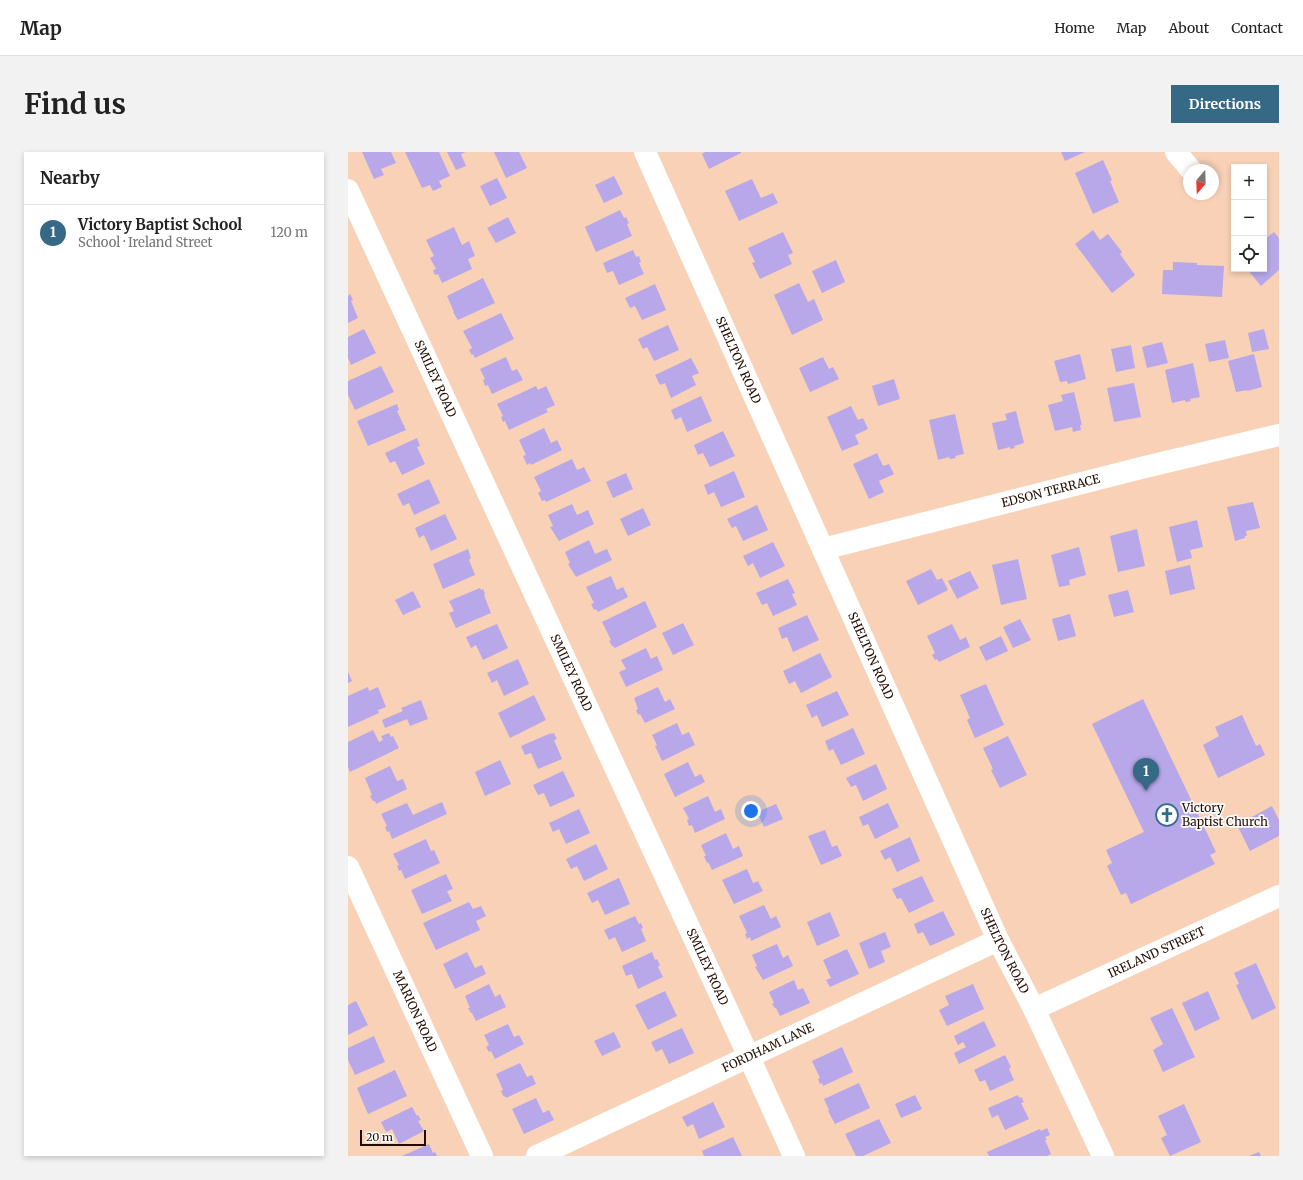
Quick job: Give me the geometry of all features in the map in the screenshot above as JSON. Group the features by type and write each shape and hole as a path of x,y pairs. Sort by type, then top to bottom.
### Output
{"street":[{"name":"SHELTON ROAD","path":"645,152 998,940 1034,1009 1103,1156"},
{"path":"1176,152 1186,164"},
{"name":"SMILEY ROAD","path":"348,190 794,1156"},
{"name":"EDSON TERRACE","path":"823,549 1279,434"},
{"name":"MARION ROAD","path":"348,867 482,1156"},
{"name":"IRELAND STREET","path":"1034,1009 1279,896"},
{"name":"FORDHAM LANE","path":"537,1156 998,940"}],"building":[{"path":"362,152 391,152 396,163 381,169 384,175 374,179"},
{"path":"405,152 439,152 450,176 439,181 442,187 433,191 430,185 422,188"},
{"path":"447,152 466,152 461,154 466,166 456,170"},
{"path":"494,152 519,152 527,168 506,178"},
{"path":"705,152 741,153 709,169 702,154"},
{"path":"1061,152 1085,152 1065,161"},
{"path":"1103,160 1112,180 1110,181 1119,202 1093,214 1075,173"},
{"path":"614,176 623,194 604,203 595,185"},
{"path":"497,178 507,198 490,206 480,186"},
{"path":"752,179 761,198 773,193 778,203 739,221 725,191"},
{"path":"620,210 624,218 626,217 629,223 627,224 632,236 596,252 585,227"},
{"path":"508,217 516,233 496,243 487,228"},
{"path":"454,227 462,245 469,241 475,256 468,259 472,269 442,283 438,274 435,275 433,270 436,269 430,258 434,256 426,240"},
{"path":"1093,230 1100,240 1108,234 1122,252 1120,254 1135,275 1112,293 1075,244"},
{"path":"783,232 793,253 788,255 792,264 760,279 752,263 755,262 748,248"},
{"path":"1274,232 1279,238 1279,270 1261,286 1249,272 1267,272 1267,238"},
{"path":"633,250 636,257 639,256 641,262 639,263 644,274 619,285 613,271 607,273 603,263"},
{"path":"836,260 845,282 822,293 812,271"},
{"path":"1173,262 1224,266 1222,297 1162,294 1163,270 1173,270"},
{"path":"483,278 495,303 458,320 453,312 447,296"},
{"path":"799,283 808,302 814,299 823,320 792,335 774,295"},
{"path":"655,284 666,310 642,320 635,306 630,308 625,298"},
{"path":"350,294 353,300 351,301 358,318 348,323 348,296"},
{"path":"501,313 514,339 475,358 469,350 472,348 463,331"},
{"path":"668,325 679,350 654,361 647,347 643,349 638,339"},
{"path":"364,329 376,353 351,365 348,358 348,337"},
{"path":"1264,329 1269,349 1252,352 1248,333"},
{"path":"1225,340 1229,358 1209,362 1205,344"},
{"path":"1162,342 1168,363 1147,368 1142,347"},
{"path":"1131,345 1135,368 1116,372 1111,349"},
{"path":"1080,354 1086,379 1068,384 1067,381 1060,382 1054,361"},
{"path":"1254,354 1262,387 1236,392 1228,361"},
{"path":"506,357 512,371 517,369 523,380 492,394 488,385 485,386 483,380 485,379 480,369"},
{"path":"823,357 829,369 833,367 839,379 810,392 799,368"},
{"path":"691,358 699,373 692,376 696,385 671,398 665,383 660,385 655,375"},
{"path":"1193,363 1200,397 1190,399 1191,401 1185,402 1185,400 1172,403 1165,370"},
{"path":"381,366 394,392 355,410 348,395 348,381"},
{"path":"894,379 900,399 878,406 872,386"},
{"path":"1134,383 1141,417 1114,422 1107,388"},
{"path":"536,386 538,390 546,386 555,405 546,409 548,412 509,430 505,421 503,422 501,417 503,416 497,404"},
{"path":"1074,392 1082,425 1080,425 1081,430 1073,432 1072,427 1055,431 1048,405 1063,401 1061,395"},
{"path":"701,396 712,421 687,432 681,417 675,420 671,410"},
{"path":"397,404 399,410 397,411 406,430 368,446 357,421"},
{"path":"851,406 858,420 863,418 868,429 855,435 859,444 842,451 827,417"},
{"path":"1016,411 1024,443 1014,446 1015,448 1010,449 1010,447 998,450 992,423 1007,420 1005,414"},
{"path":"955,414 964,454 955,456 956,458 950,459 949,457 938,460 929,420"},
{"path":"544,428 551,443 557,440 562,450 531,465 530,463 527,465 523,456 526,455 519,440"},
{"path":"723,431 735,456 710,467 703,453 698,455 694,445"},
{"path":"417,438 420,446 417,447 425,464 402,475 395,461 390,463 385,453"},
{"path":"877,453 883,466 889,464 894,474 879,481 884,492 869,499 853,464"},
{"path":"572,459 577,470 584,467 591,481 546,502 545,500 542,501 538,493 541,491 534,477"},
{"path":"734,471 745,497 721,507 714,492 708,495 704,485"},
{"path":"626,473 633,489 613,498 606,482"},
{"path":"429,479 440,503 414,515 409,503 403,506 397,494"},
{"path":"1253,502 1260,528 1246,531 1247,536 1245,536 1245,538 1235,541 1227,507"},
{"path":"572,504 577,515 588,510 594,524 559,541 550,527 553,526 548,515"},
{"path":"757,505 768,530 743,541 736,526 732,528 727,519"},
{"path":"643,508 651,525 628,536 620,519"},
{"path":"445,514 457,539 431,551 424,535 419,538 415,528"},
{"path":"1197,520 1203,547 1190,550 1192,558 1177,562 1169,527"},
{"path":"1137,529 1145,566 1118,572 1110,536"},
{"path":"589,540 595,554 607,549 612,560 576,577 568,564 570,563 565,552"},
{"path":"773,542 785,566 760,578 753,563 748,566 743,556"},
{"path":"1079,547 1086,575 1069,580 1070,585 1059,587 1051,555"},
{"path":"468,549 471,558 469,560 475,575 443,589 433,564"},
{"path":"1018,559 1027,599 1001,605 992,565"},
{"path":"1190,565 1195,589 1170,595 1165,571"},
{"path":"931,569 937,580 942,578 948,590 918,605 906,581"},
{"path":"970,571 979,588 957,599 948,581"},
{"path":"611,576 617,590 623,587 628,597 598,612 596,609 594,610 591,604 594,603 586,587"},
{"path":"788,579 795,593 792,594 797,605 773,616 767,603 762,605 756,593"},
{"path":"480,588 481,590 483,589 491,613 456,628 449,613 454,611 449,601"},
{"path":"1128,590 1134,612 1114,617 1108,595"},
{"path":"413,591 421,607 403,615 395,600"},
{"path":"645,601 657,627 615,648 612,646 609,641 611,640 602,622"},
{"path":"1070,614 1076,636 1058,641 1052,619"},
{"path":"807,615 819,640 793,652 787,637 782,639 778,628"},
{"path":"1020,619 1031,640 1013,648 1003,627"},
{"path":"683,623 694,645 673,655 662,633"},
{"path":"497,624 508,648 483,660 476,645 471,648 466,637"},
{"path":"952,624 960,640 966,637 970,647 939,662 937,659 935,660 932,655 935,653 927,636"},
{"path":"1001,636 1008,651 986,661 979,647"},
{"path":"646,648 651,659 657,656 663,670 626,687 619,672 626,669 621,660"},
{"path":"820,653 832,677 801,693 795,681 789,684 783,671"},
{"path":"518,659 529,684 504,696 497,680 492,683 487,673"},
{"path":"348,672 352,681 348,683"},
{"path":"986,684 1004,725 975,738 967,720 970,718 960,695"},
{"path":"368,687 369,691 378,687 386,707 378,710 379,713 348,727 348,696"},
{"path":"658,687 665,702 670,699 675,709 645,723 640,714 638,715 636,710 638,709 634,698"},
{"path":"837,691 849,715 822,727 817,715 812,718 806,705"},
{"path":"534,695 546,720 510,738 498,713"},
{"name":"Victory Baptist Church","path":"1143,699 1216,852 1210,855 1215,864 1131,904 1126,893 1121,895 1107,866 1112,863 1106,850 1144,832 1092,724"},
{"path":"421,700 428,719 410,726 407,719 385,728 382,720 403,711 401,708"},
{"path":"1242,715 1256,746 1260,744 1265,755 1218,778 1203,745 1219,736 1215,727"},
{"path":"677,723 682,735 689,732 695,745 662,761 652,735"},
{"path":"853,728 865,754 841,765 833,749 829,751 825,741"},
{"path":"373,730 379,742 383,740 381,736 389,733 391,737 393,736 399,748 350,772 348,767 348,742"},
{"path":"554,733 557,739 554,740 562,759 538,769 531,753 525,755 521,746"},
{"path":"1008,736 1027,775 1000,788 991,770 993,769 983,748"},
{"path":"500,760 511,784 485,796 475,772"},
{"path":"688,762 695,777 701,774 705,782 675,797 664,774"},
{"path":"876,764 887,789 863,801 856,785 851,787 846,778"},
{"path":"390,766 397,781 403,779 407,789 376,804 370,796 372,795 365,778"},
{"path":"563,771 575,796 550,807 544,793 538,795 533,785"},
{"path":"708,796 715,812 721,809 725,819 695,833 692,825 689,826 687,820 689,819 683,808"},
{"path":"442,802 447,814 392,839 389,831 387,832 385,827 387,826 381,814 407,803 413,815"},
{"path":"888,803 899,827 875,839 868,824 863,826 859,817"},
{"path":"776,804 783,819 764,827 757,812"},
{"path":"1272,806 1279,820 1279,836 1250,851 1237,825"},
{"path":"579,809 590,833 566,844 559,829 553,832 549,823"},
{"path":"825,830 832,847 837,845 842,856 821,865 808,836"},
{"path":"726,833 733,849 739,846 743,856 712,870 708,862 707,863 704,856 706,856 701,845"},
{"path":"910,837 920,861 897,872 890,857 885,860 880,851"},
{"path":"426,839 431,851 434,850 440,863 405,879 401,870 399,871 397,866 399,865 393,854"},
{"path":"596,844 608,869 584,881 577,866 571,869 566,859"},
{"path":"747,869 753,883 758,881 763,891 734,904 722,880"},
{"path":"446,874 453,889 447,891 452,901 422,914 411,890"},
{"path":"922,876 934,901 909,913 901,898 897,899 892,889"},
{"path":"619,878 630,904 605,915 598,900 592,903 587,893"},
{"path":"469,902 473,909 481,906 486,916 476,921 480,930 436,950 423,923"},
{"path":"764,905 771,919 776,916 781,927 751,941 750,937 747,939 745,934 747,933 739,916"},
{"path":"943,911 955,935 930,946 923,932 918,934 914,924"},
{"path":"830,912 840,936 817,946 807,922"},
{"path":"635,916 639,924 641,923 643,928 641,929 646,941 622,952 615,937 609,940 604,930"},
{"path":"885,932 891,947 881,951 885,962 869,969 859,943"},
{"path":"777,944 783,958 788,955 793,966 763,980 755,967 757,966 752,955"},
{"path":"847,949 859,974 830,987 826,980 831,978 823,960"},
{"path":"467,952 475,968 482,965 486,974 455,989 443,964"},
{"path":"652,952 655,960 657,959 660,965 658,967 663,977 638,989 632,974 626,976 622,966"},
{"path":"1256,963 1276,1008 1252,1020 1236,985 1239,984 1234,973"},
{"path":"794,980 798,990 803,988 810,1003 780,1016 772,1004 774,1003 769,992"},
{"path":"489,984 495,997 500,994 506,1007 476,1021 468,1008 470,1008 465,996"},
{"path":"973,984 984,1009 947,1026 939,1010 949,1005 945,996"},
{"path":"665,991 677,1016 648,1030 635,1005"},
{"path":"1208,991 1220,1019 1195,1031 1182,1003"},
{"path":"356,1001 368,1025 348,1035 348,1005"},
{"path":"1172,1008 1195,1057 1163,1072 1153,1050 1163,1044 1150,1018"},
{"path":"984,1021 996,1046 959,1064 954,1053 966,1047 963,1042 958,1045 954,1036"},
{"path":"508,1024 514,1037 519,1035 524,1044 495,1059 491,1051 489,1052 486,1047 489,1045 484,1035"},
{"path":"682,1028 694,1053 669,1064 662,1049 656,1052 651,1042"},
{"path":"614,1032 621,1047 602,1056 594,1041"},
{"path":"374,1036 385,1062 355,1075 348,1060 348,1048"},
{"path":"842,1047 853,1072 823,1086 822,1083 820,1084 818,1079 820,1078 812,1061"},
{"path":"1005,1055 1011,1067 1009,1069 1014,1080 990,1091 985,1080 980,1082 974,1070"},
{"path":"520,1063 527,1077 532,1075 536,1084 506,1098 501,1091 503,1090 496,1074"},
{"path":"395,1070 407,1096 368,1114 357,1088"},
{"path":"859,1083 870,1108 835,1124 824,1099"},
{"path":"915,1095 922,1109 901,1118 895,1104"},
{"path":"1018,1095 1024,1102 1021,1103 1029,1119 1005,1130 998,1115 992,1118 988,1108"},
{"path":"536,1098 543,1113 549,1110 554,1120 524,1134 512,1109"},
{"path":"713,1102 725,1127 699,1139 693,1124 687,1127 682,1117"},
{"path":"1184,1104 1201,1142 1170,1156 1161,1138 1167,1135 1158,1116"},
{"path":"412,1107 421,1120 418,1121 424,1131 399,1144 392,1129 386,1132 381,1122"},
{"path":"879,1119 891,1143 863,1156 856,1156 845,1134"},
{"path":"1047,1128 1050,1135 1045,1137 1047,1140 1045,1140 1051,1154 1047,1156 989,1156 987,1152 1040,1129 1041,1131"},
{"path":"733,1137 742,1156 704,1156 702,1151"},
{"path":"429,1144 433,1153 435,1152 437,1156 402,1156"},
{"path":"1259,1152 1261,1156 1249,1156"}],"place":[{"name":"Victory Baptist School","path":"1146,791"},
{"name":"Victory Baptist Church","path":"1167,815"}]}
